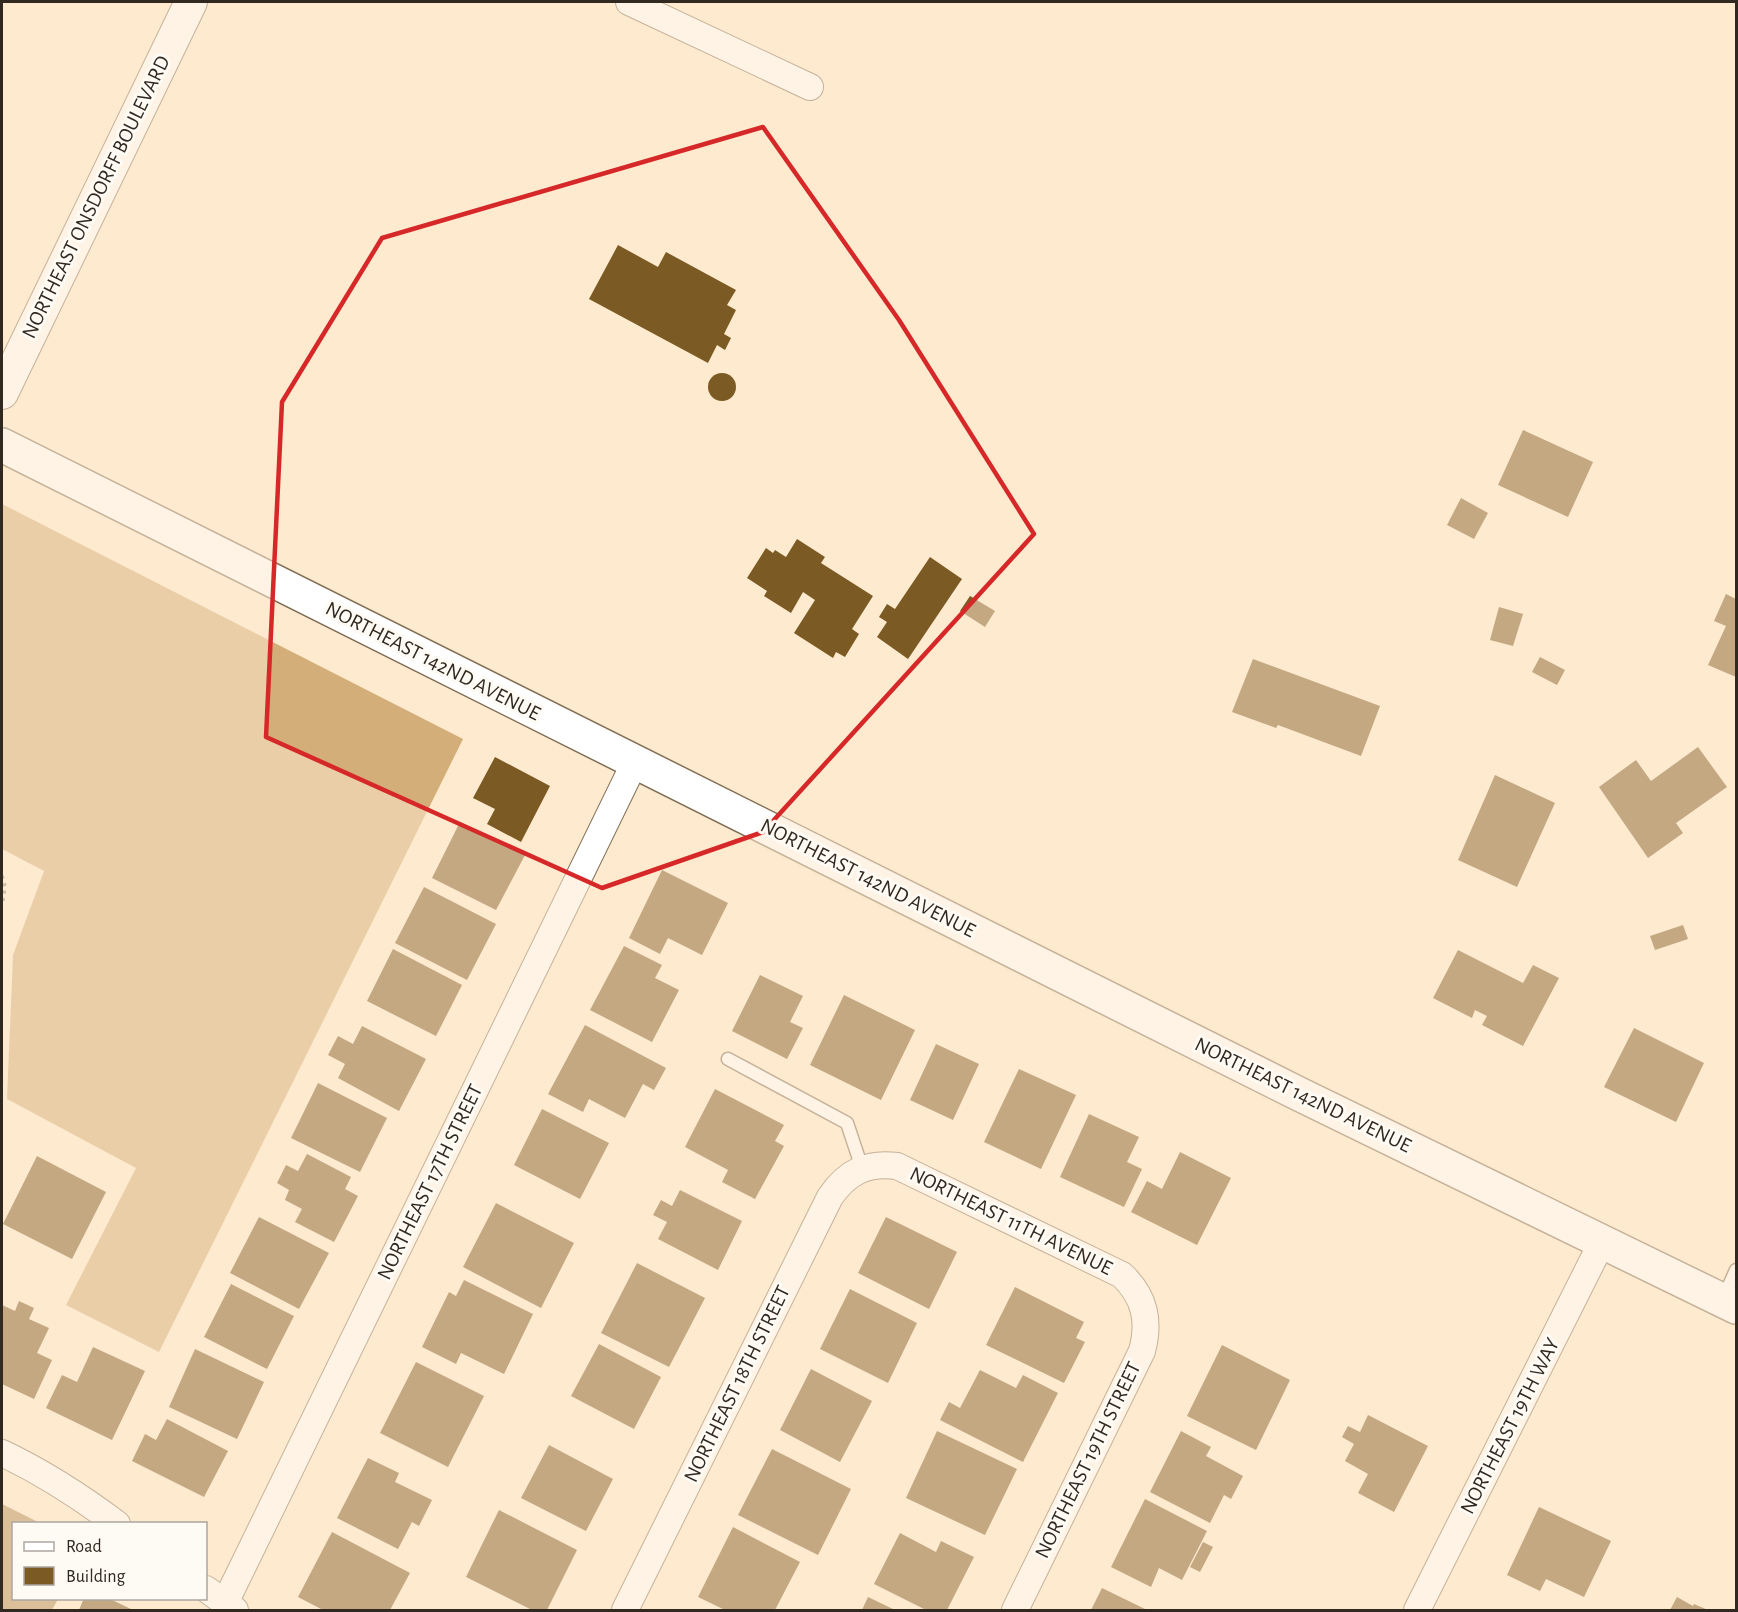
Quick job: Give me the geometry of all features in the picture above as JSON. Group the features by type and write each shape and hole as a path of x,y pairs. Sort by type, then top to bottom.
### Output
{"main road":[{"name":"NORTHEAST 142ND AVENUE","path":"2,445 1309,1099 1729,1304"}],"street":[{"name":"NORTHEAST ONSDORFF BOULEVARD","path":"2,393 191,2"},
{"path":"629,2 810,87"},
{"name":"NORTHEAST 17TH STREET","path":"222,1601 635,762"},
{"name":"NORTHEAST 11TH AVENUE","path":"862,1168 873,1165 897,1166 1122,1275 1131,1284 1144,1306"},
{"name":"NORTHEAST 18TH STREET","path":"625,1611 830,1197 849,1175 862,1168"},
{"name":"NORTHEAST 19TH WAY","path":"1417,1611 1602,1242"},
{"name":"NORTHEAST 19TH STREET","path":"1015,1611 1142,1350 1147,1321 1144,1306"},
{"path":"2,1453 29,1466 95,1507 114,1522"}],"lane":[{"path":"728,1059 847,1123 862,1168"},
{"path":"1729,1304 1737,1270"}],"path":[{"path":"2,876 5,887 2,904"}],"highlighted area":[{"path":"763,127 899,320 1034,534 763,832 602,888 266,737 282,402 382,238"}],"shaded area":[{"path":"2,504 463,739 159,1352 66,1305 136,1168 7,1099 13,955 44,871 2,849"},
{"path":"2,1504 38,1522 12,1522 12,1600 57,1600 52,1610 2,1610"}],"building":[{"path":"618,245 658,267 666,252 736,290 727,305 736,310 724,334 731,338 725,350 717,345 708,363 589,299"},
{"path":"722,373 732,377 736,387 732,397 722,401 712,397 708,387 712,377"},
{"path":"1523,430 1593,462 1568,517 1498,485"},
{"path":"1461,498 1488,513 1474,539 1447,525"},
{"path":"797,539 825,557 821,563 873,596 852,629 859,634 845,657 836,652 833,658 794,633 815,600 803,592 791,613 764,596 767,591 747,578 766,548 773,553 775,550 786,557"},
{"path":"930,557 962,579 908,659 877,637 887,622 879,617 887,604 895,609"},
{"path":"1726,594 1736,599 1736,677 1708,665 1726,626 1714,621"},
{"path":"970,596 995,611 985,627 960,611"},
{"path":"1499,607 1523,614 1513,646 1490,640"},
{"path":"1540,657 1565,670 1557,685 1532,672"},
{"path":"1253,659 1380,706 1361,756 1278,725 1276,728 1232,712"},
{"path":"1698,747 1727,787 1676,823 1683,833 1648,858 1599,787 1636,760 1651,781"},
{"path":"495,757 550,786 521,842 487,824 495,809 473,798"},
{"path":"1495,775 1555,803 1517,887 1458,860"},
{"path":"460,822 525,855 496,910 432,878"},
{"path":"662,870 728,903 702,955 668,938 660,954 629,938"},
{"path":"424,887 496,924 467,980 395,943"},
{"path":"1683,925 1688,939 1655,950 1650,936"},
{"path":"624,946 662,965 655,978 679,990 652,1042 590,1010"},
{"path":"393,949 462,985 436,1036 367,1001"},
{"path":"1458,950 1523,983 1533,965 1559,978 1523,1046 1482,1025 1487,1016 1475,1010 1472,1018 1433,998"},
{"path":"760,975 803,996 790,1022 803,1028 787,1059 732,1031"},
{"path":"844,995 915,1030 881,1100 810,1065"},
{"path":"585,1025 666,1068 654,1090 643,1084 625,1118 589,1099 583,1112 548,1094"},
{"path":"362,1026 426,1059 399,1111 338,1078 345,1064 328,1055 338,1036 353,1044"},
{"path":"1634,1028 1704,1063 1676,1122 1604,1087"},
{"path":"936,1044 979,1064 953,1120 910,1100"},
{"path":"1019,1069 1076,1095 1041,1169 984,1142"},
{"path":"318,1083 387,1118 360,1172 291,1138"},
{"path":"715,1089 784,1125 775,1141 784,1146 755,1199 722,1182 728,1170 685,1147"},
{"path":"542,1109 609,1143 580,1199 514,1165"},
{"path":"1089,1114 1139,1137 1127,1162 1142,1169 1124,1207 1060,1177"},
{"path":"1180,1152 1231,1178 1197,1245 1131,1212 1147,1181 1162,1189"},
{"path":"307,1154 351,1177 345,1189 358,1196 334,1242 295,1222 302,1209 285,1200 289,1190 277,1183 286,1165 298,1171"},
{"path":"37,1156 106,1192 72,1259 3,1224"},
{"path":"680,1190 742,1221 718,1270 658,1239 667,1222 653,1215 661,1200 672,1206"},
{"path":"496,1203 574,1243 541,1308 463,1267"},
{"path":"259,1217 329,1253 299,1309 230,1273"},
{"path":"886,1217 957,1252 929,1309 858,1273"},
{"path":"637,1263 705,1298 669,1367 601,1333"},
{"path":"464,1280 533,1314 504,1374 461,1353 456,1364 422,1347 449,1292 456,1296"},
{"path":"231,1284 294,1316 267,1369 204,1337"},
{"path":"1015,1287 1084,1322 1076,1338 1085,1342 1064,1383 986,1345"},
{"path":"850,1289 917,1323 888,1383 820,1349"},
{"path":"19,1301 34,1308 29,1319 49,1328 37,1353 52,1360 34,1399 2,1384 2,1305 15,1311"},
{"path":"599,1344 661,1377 634,1429 571,1396"},
{"path":"1222,1345 1290,1380 1256,1450 1187,1416"},
{"path":"93,1347 145,1371 112,1440 46,1408 62,1375 77,1382"},
{"path":"195,1349 264,1382 237,1439 169,1407"},
{"path":"416,1362 484,1396 448,1467 380,1433"},
{"path":"811,1369 872,1401 840,1462 780,1430"},
{"path":"980,1370 1016,1388 1023,1375 1058,1393 1023,1462 940,1420 949,1402 960,1408"},
{"path":"1368,1415 1428,1446 1394,1512 1358,1493 1368,1474 1345,1461 1354,1444 1342,1437 1348,1426 1360,1432"},
{"path":"167,1419 228,1451 204,1497 132,1461 145,1434 156,1440"},
{"path":"937,1431 1017,1469 985,1535 906,1498"},
{"path":"1181,1431 1211,1447 1206,1456 1243,1476 1231,1499 1224,1495 1210,1523 1150,1492"},
{"path":"549,1445 613,1479 586,1531 521,1498"},
{"path":"772,1449 851,1489 818,1555 738,1515"},
{"path":"368,1458 399,1473 395,1482 432,1500 419,1526 412,1522 398,1549 337,1518"},
{"path":"1145,1499 1207,1531 1182,1580 1159,1568 1151,1587 1111,1567"},
{"path":"1539,1507 1611,1541 1584,1597 1546,1579 1540,1591 1507,1575"},
{"path":"499,1510 577,1550 547,1610 532,1610 466,1577"},
{"path":"733,1527 800,1562 775,1610 725,1610 698,1597"},
{"path":"332,1532 410,1573 390,1610 323,1610 298,1597"},
{"path":"900,1533 936,1552 941,1541 974,1557 947,1610 926,1610 874,1584"},
{"path":"1203,1542 1213,1547 1200,1572 1190,1567"},
{"path":"1102,1588 1147,1610 1091,1610"},
{"path":"868,1597 895,1610 862,1610"},
{"path":"1677,1597 1693,1606 1694,1604 1708,1610 1670,1610"},
{"path":"83,1600 112,1600 133,1610 79,1610"}]}
